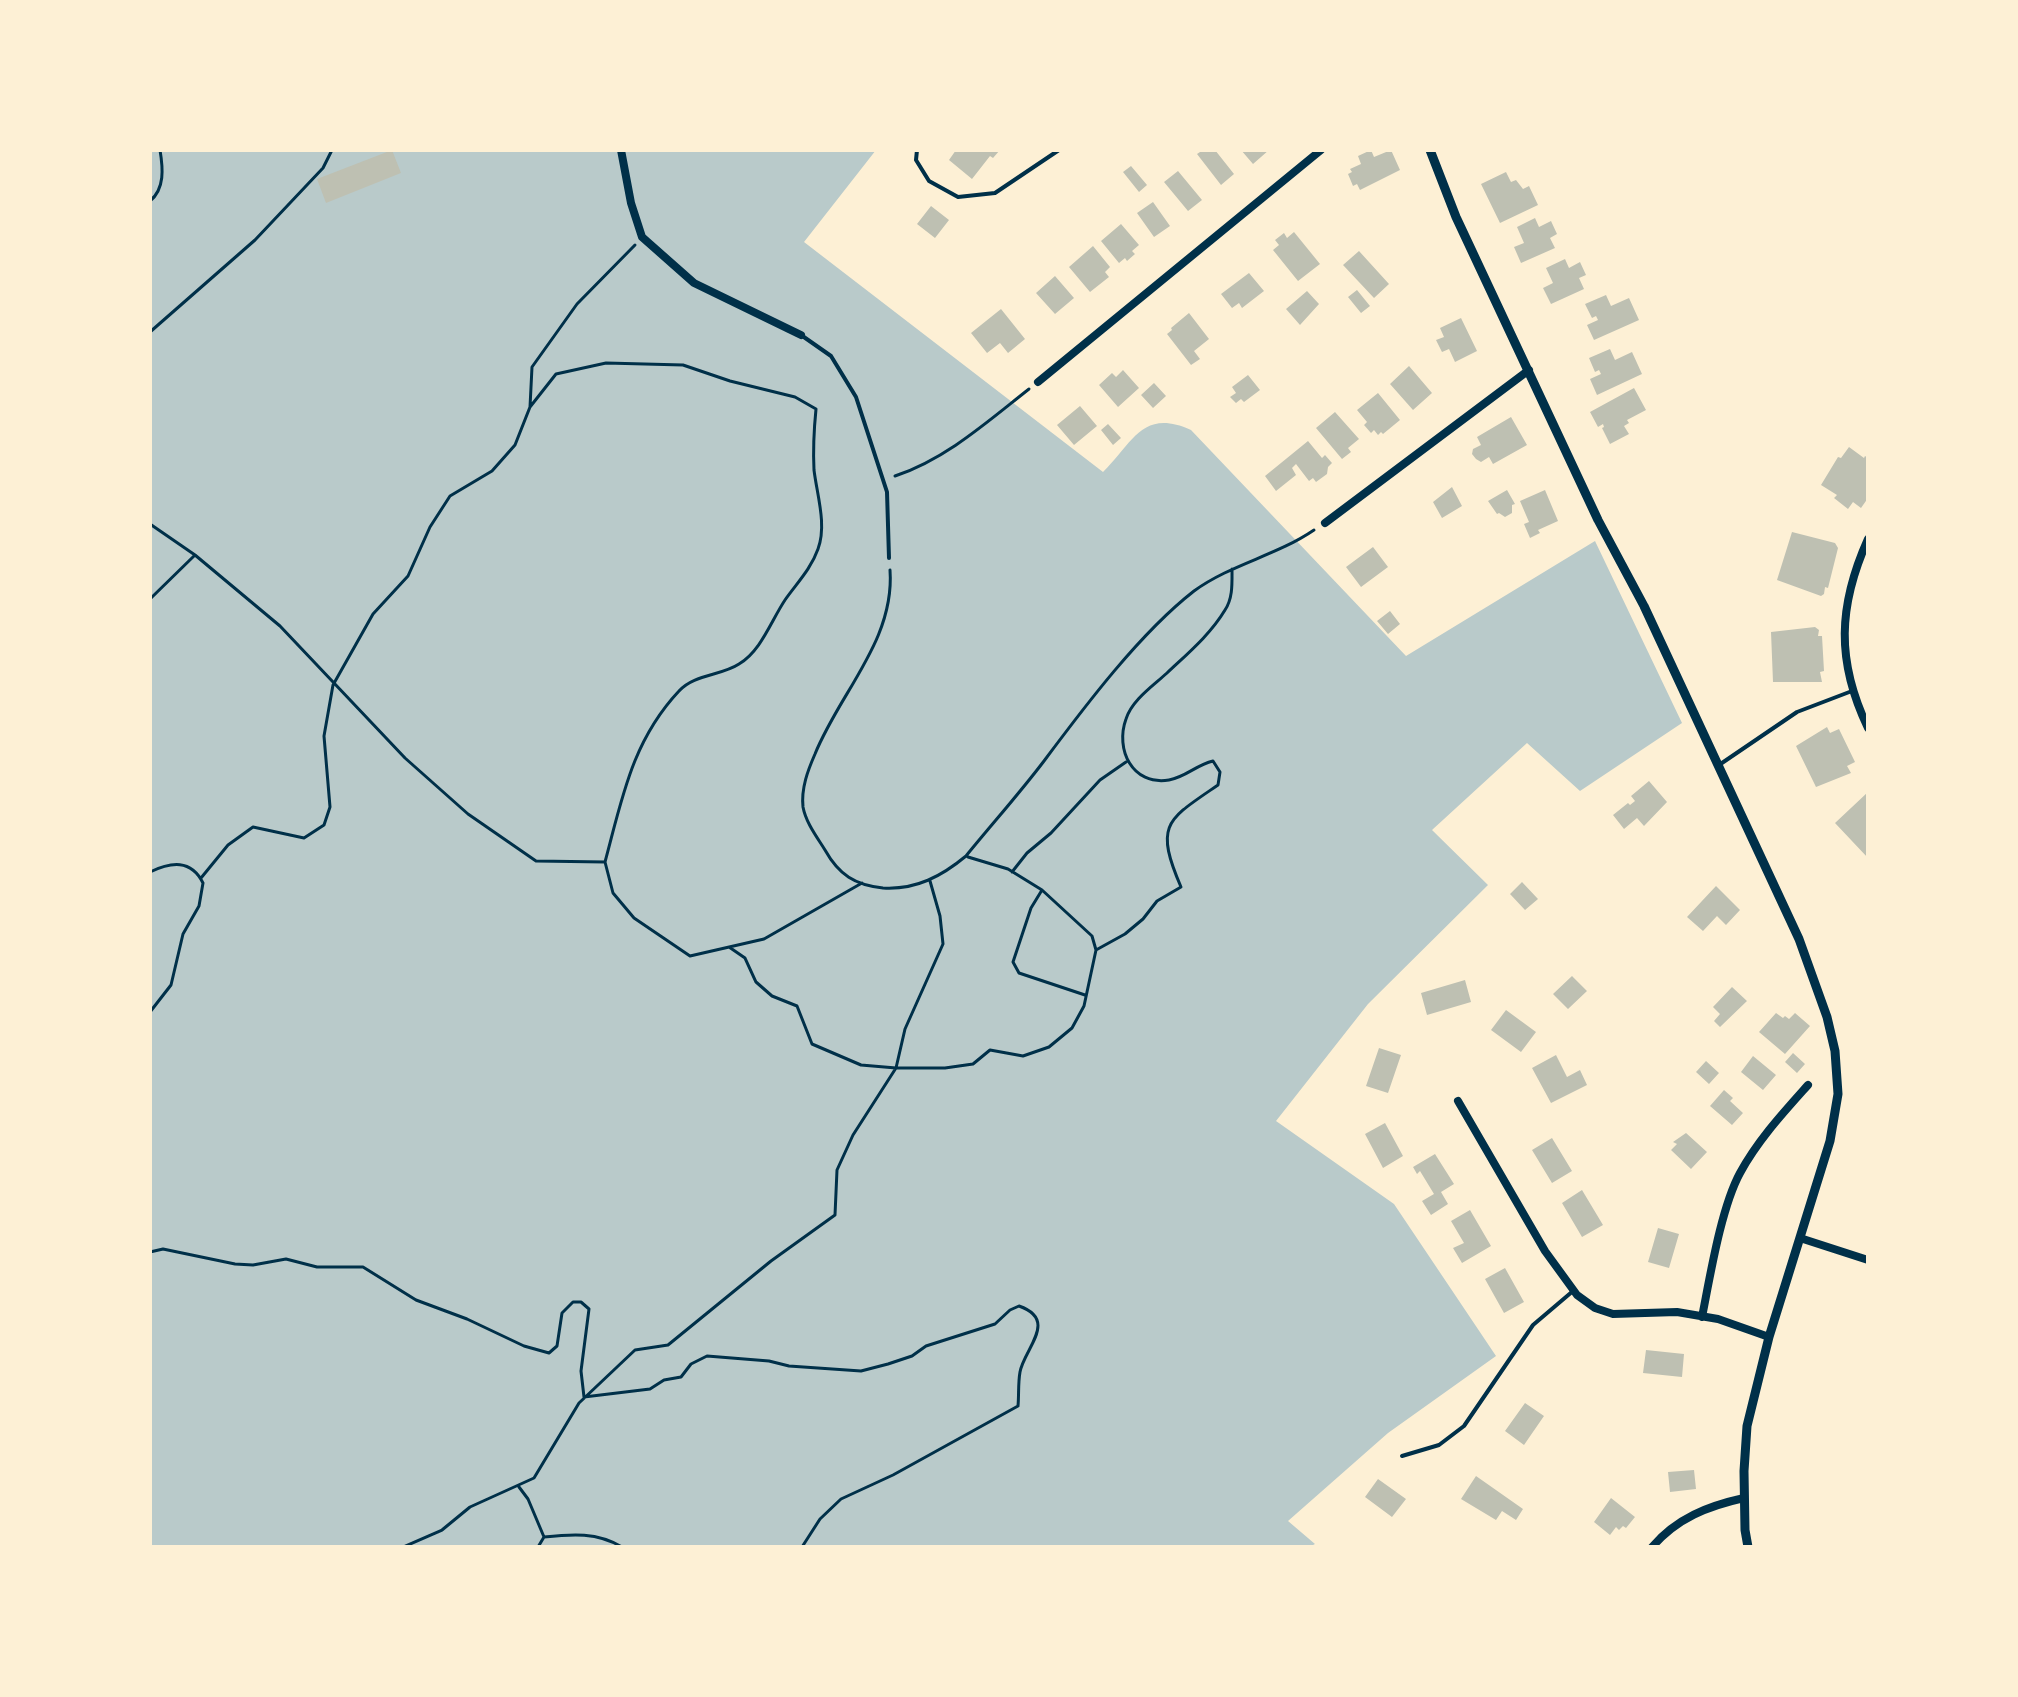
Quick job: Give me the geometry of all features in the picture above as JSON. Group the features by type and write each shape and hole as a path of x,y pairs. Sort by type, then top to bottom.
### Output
{"street":[{"path":"621,150 631,203 642,237 694,283 801,335"},
{"path":"1038,382 1321,150"},
{"path":"1430,150 1456,217 1598,520 1644,606 1799,939 1827,1017 1835,1051 1838,1094 1830,1141 1769,1337 1747,1426 1744,1498 1748,1547"},
{"path":"1325,523 1529,370"},
{"path":"1868,539 1846,606 1845,657 1852,691 1868,728"},
{"path":"1702,1317 1725,1217 1738,1176 1769,1130 1808,1085"},
{"path":"1458,1101 1545,1251 1573,1291 1595,1308 1613,1314 1677,1312 1718,1319 1769,1337"},
{"path":"1800,1238 1868,1260"},
{"path":"1652,1547 1683,1520 1715,1505 1744,1498"}],"lane":[{"path":"917,150 916,160 929,181 958,197 995,193 1059,150"},
{"path":"801,335 831,356 856,397 887,492 889,558"},
{"path":"1718,766 1797,712 1852,691"},
{"path":"1402,1456 1450,1439 1469,1419 1533,1325 1573,1291"}],"path":[{"path":"150,201 158,195 163,169 160,150"},
{"path":"150,332 255,240 323,168 332,150"},
{"path":"530,407 532,367 577,304 642,237"},
{"path":"201,878 228,845 253,827 304,838 324,825 330,807 324,736 333,685 373,614 408,576 430,527 450,496 492,471 515,445 530,407 556,374 606,363 683,365 730,381 795,397 816,409 814,469 821,516 819,547 804,576 785,600 756,649 739,665 708,674 681,688 650,726 631,765 605,862 613,893 634,918 690,956 764,939 862,883"},
{"path":"883,479 905,472 964,440 1038,382"},
{"path":"889,558 889,606 881,631 822,735 804,780 803,807 833,866 849,878 885,888 910,887 929,880 944,874 966,856 1085,708 1154,629 1196,590 1232,569 1297,542 1325,523"},
{"path":"150,524 195,555 280,626 405,758 458,805 536,861 605,862"},
{"path":"150,599 195,555"},
{"path":"1096,950 1125,934 1143,919 1157,901 1181,887 1167,854 1172,821 1193,800 1218,785 1220,772 1213,761 1199,764 1187,774 1166,781 1139,775 1126,762 1123,740 1126,718 1140,697 1208,633 1227,607 1232,588 1232,569"},
{"path":"1012,872 1100,780 1126,762"},
{"path":"729,947 745,958 756,982 772,996 797,1006 812,1044 861,1065 945,1068 973,1064 990,1050 1023,1056 1049,1047 1072,1028 1084,1006 1096,950 1092,936 1042,890 1012,872 966,856"},
{"path":"150,872 178,863 187,866 203,883 199,906 183,934 171,985 150,1012"},
{"path":"403,1547 442,1530 470,1507 534,1478 584,1397 635,1350 668,1345 771,1261 835,1215 837,1170 853,1135 896,1068 905,1029 943,944 940,916 929,880"},
{"path":"1042,890 1031,908 1013,962 1019,973 1086,996"},
{"path":"150,1252 163,1249 253,1265 286,1259 317,1267 363,1267 416,1300 467,1319 524,1346 549,1353 557,1346 562,1313 573,1302 581,1302 589,1309 581,1371 584,1397"},
{"path":"584,1397 650,1389 664,1380 681,1377 691,1364 707,1356 861,1371 912,1356 926,1346 995,1324 1019,1306 1030,1310 1037,1320 1037,1338 1020,1372 1018,1406 893,1475 841,1499 820,1519 802,1547"},
{"path":"519,1487 528,1499 544,1537"},
{"path":"544,1537 585,1534 610,1540 622,1547"},
{"path":"538,1547 544,1537"}],"shaded area":[{"path":"150,150 876,150 804,242 1103,472 1131,440 1150,426 1174,424 1191,430 1406,656 1595,541 1682,723 1580,791 1527,743 1432,830 1488,885 1368,1004 1276,1121 1394,1204 1496,1356 1388,1433 1288,1521 1315,1544 1309,1547 150,1547"}],"building":[{"path":"392,150 401,173 326,203 317,179"},
{"path":"956,150 1000,150 993,158 990,156 972,179 949,160"},
{"path":"1203,150 1215,150 1234,174 1221,185 1197,154"},
{"path":"1241,150 1269,150 1253,164"},
{"path":"1371,150 1374,157 1391,150 1400,170 1360,190 1357,184 1353,186 1348,174 1352,172 1350,169 1361,164 1358,156"},
{"path":"1131,166 1147,185 1139,192 1123,172"},
{"path":"1178,171 1202,200 1188,211 1164,182"},
{"path":"1506,172 1511,182 1516,180 1523,189 1529,186 1538,205 1500,223 1481,184"},
{"path":"1153,202 1170,226 1154,237 1137,213"},
{"path":"931,206 949,220 935,238 917,224"},
{"path":"1535,218 1539,227 1551,221 1557,234 1550,238 1555,248 1521,263 1514,247 1524,243 1517,227"},
{"path":"1121,224 1139,245 1132,251 1135,254 1119,263 1101,241"},
{"path":"1294,232 1320,264 1298,281 1273,250 1279,245 1275,240 1284,233 1287,238"},
{"path":"1093,246 1110,267 1105,272 1109,277 1090,292 1069,267"},
{"path":"1359,251 1389,284 1374,298 1343,265"},
{"path":"1565,259 1569,268 1580,262 1586,275 1579,278 1584,289 1551,304 1543,288 1553,283 1546,268"},
{"path":"1249,273 1264,291 1242,308 1239,303 1232,308 1221,294"},
{"path":"1055,276 1074,298 1055,314 1036,293"},
{"path":"1357,290 1370,306 1361,313 1348,297"},
{"path":"1307,291 1319,304 1300,325 1286,309"},
{"path":"1606,295 1611,306 1629,298 1639,320 1594,340 1587,325 1598,320 1596,316 1592,318 1585,304"},
{"path":"1001,309 1025,339 1008,353 1000,343 987,353 971,333"},
{"path":"1189,313 1209,339 1194,351 1200,359 1191,365 1167,334"},
{"path":"1461,318 1477,351 1455,362 1449,349 1442,352 1436,340 1444,337 1440,328"},
{"path":"1610,349 1615,360 1632,352 1642,374 1597,395 1590,379 1601,374 1599,370 1595,372 1589,358"},
{"path":"1409,366 1432,393 1413,410 1390,384"},
{"path":"1123,370 1139,388 1118,407 1099,385 1112,373 1116,377"},
{"path":"1248,375 1260,390 1244,402 1241,399 1236,403 1230,397 1236,393 1232,387"},
{"path":"1154,383 1166,396 1153,408 1141,395"},
{"path":"1634,388 1646,410 1627,420 1629,423 1624,426 1629,434 1610,444 1603,424 1598,427 1590,412"},
{"path":"1378,393 1400,420 1378,435 1374,430 1371,433 1364,425 1367,422 1357,410"},
{"path":"1080,406 1097,426 1074,445 1057,425"},
{"path":"1335,412 1359,439 1348,448 1351,452 1342,459 1316,428"},
{"path":"1511,417 1527,445 1493,464 1489,457 1481,462 1476,459 1473,449 1481,445 1477,437"},
{"path":"1108,424 1121,438 1113,445 1101,430"},
{"path":"1308,441 1322,458 1325,455 1332,463 1327,474 1316,482 1313,478 1309,481 1296,464 1292,468 1296,475 1276,491 1265,476"},
{"path":"1849,447 1868,458 1868,498 1861,508 1853,502 1848,509 1834,498 1837,495 1821,485 1838,457 1841,458"},
{"path":"1452,487 1462,506 1442,518 1433,502"},
{"path":"1507,490 1515,504 1512,505 1512,513 1505,517 1497,514 1488,501"},
{"path":"1545,490 1558,521 1538,530 1540,533 1530,538 1524,524 1529,522 1520,501"},
{"path":"1792,532 1835,543 1838,548 1828,588 1825,587 1821,596 1777,580"},
{"path":"1373,547 1388,567 1361,587 1346,567"},
{"path":"1390,611 1400,624 1388,634 1377,621"},
{"path":"1815,627 1819,630 1818,636 1822,636 1822,682 1773,682 1771,632"},
{"path":"1827,727 1830,733 1839,729 1855,762 1847,766 1851,773 1816,787 1796,746"},
{"path":"1649,781 1667,802 1644,826 1637,818 1624,829 1613,815 1635,801 1631,796"},
{"path":"1868,792 1868,858 1835,823"},
{"path":"1522,882 1538,899 1525,910 1510,894"},
{"path":"1716,886 1740,910 1726,925 1717,916 1703,931 1687,917"},
{"path":"1572,976 1587,991 1568,1009 1553,994"},
{"path":"1465,980 1471,1002 1427,1015 1421,993"},
{"path":"1732,987 1747,1001 1720,1027 1714,1021 1720,1014 1713,1007"},
{"path":"1506,1010 1536,1032 1521,1052 1491,1030"},
{"path":"1776,1013 1789,1019 1795,1013 1810,1026 1785,1054 1759,1032"},
{"path":"1379,1048 1401,1055 1388,1093 1366,1086"},
{"path":"1793,1053 1805,1064 1797,1073 1785,1062"},
{"path":"1556,1055 1567,1077 1580,1070 1587,1085 1551,1103 1532,1068"},
{"path":"1753,1056 1776,1075 1763,1090 1741,1072"},
{"path":"1706,1061 1719,1073 1709,1084 1696,1072"},
{"path":"1724,1090 1743,1113 1732,1125 1710,1106"},
{"path":"1385,1123 1403,1156 1383,1168 1365,1134"},
{"path":"1686,1133 1707,1152 1691,1169 1671,1150 1677,1144 1673,1142"},
{"path":"1552,1138 1572,1171 1552,1183 1532,1150"},
{"path":"1435,1154 1454,1184 1441,1192 1448,1204 1431,1215 1422,1201 1434,1194 1420,1171 1417,1174 1413,1167"},
{"path":"1582,1190 1603,1225 1582,1237 1562,1203"},
{"path":"1470,1210 1491,1246 1462,1263 1453,1248 1464,1243 1451,1221"},
{"path":"1658,1228 1679,1234 1669,1268 1648,1262"},
{"path":"1505,1268 1524,1302 1504,1313 1485,1279"},
{"path":"1646,1350 1684,1354 1682,1377 1643,1373"},
{"path":"1525,1403 1544,1416 1524,1445 1505,1431"},
{"path":"1694,1470 1696,1489 1670,1492 1668,1472"},
{"path":"1476,1476 1523,1509 1516,1520 1502,1511 1496,1520 1461,1499"},
{"path":"1378,1479 1406,1499 1392,1517 1365,1497"},
{"path":"1611,1498 1635,1517 1626,1528 1623,1526 1619,1530 1616,1527 1610,1535 1594,1522"}]}
